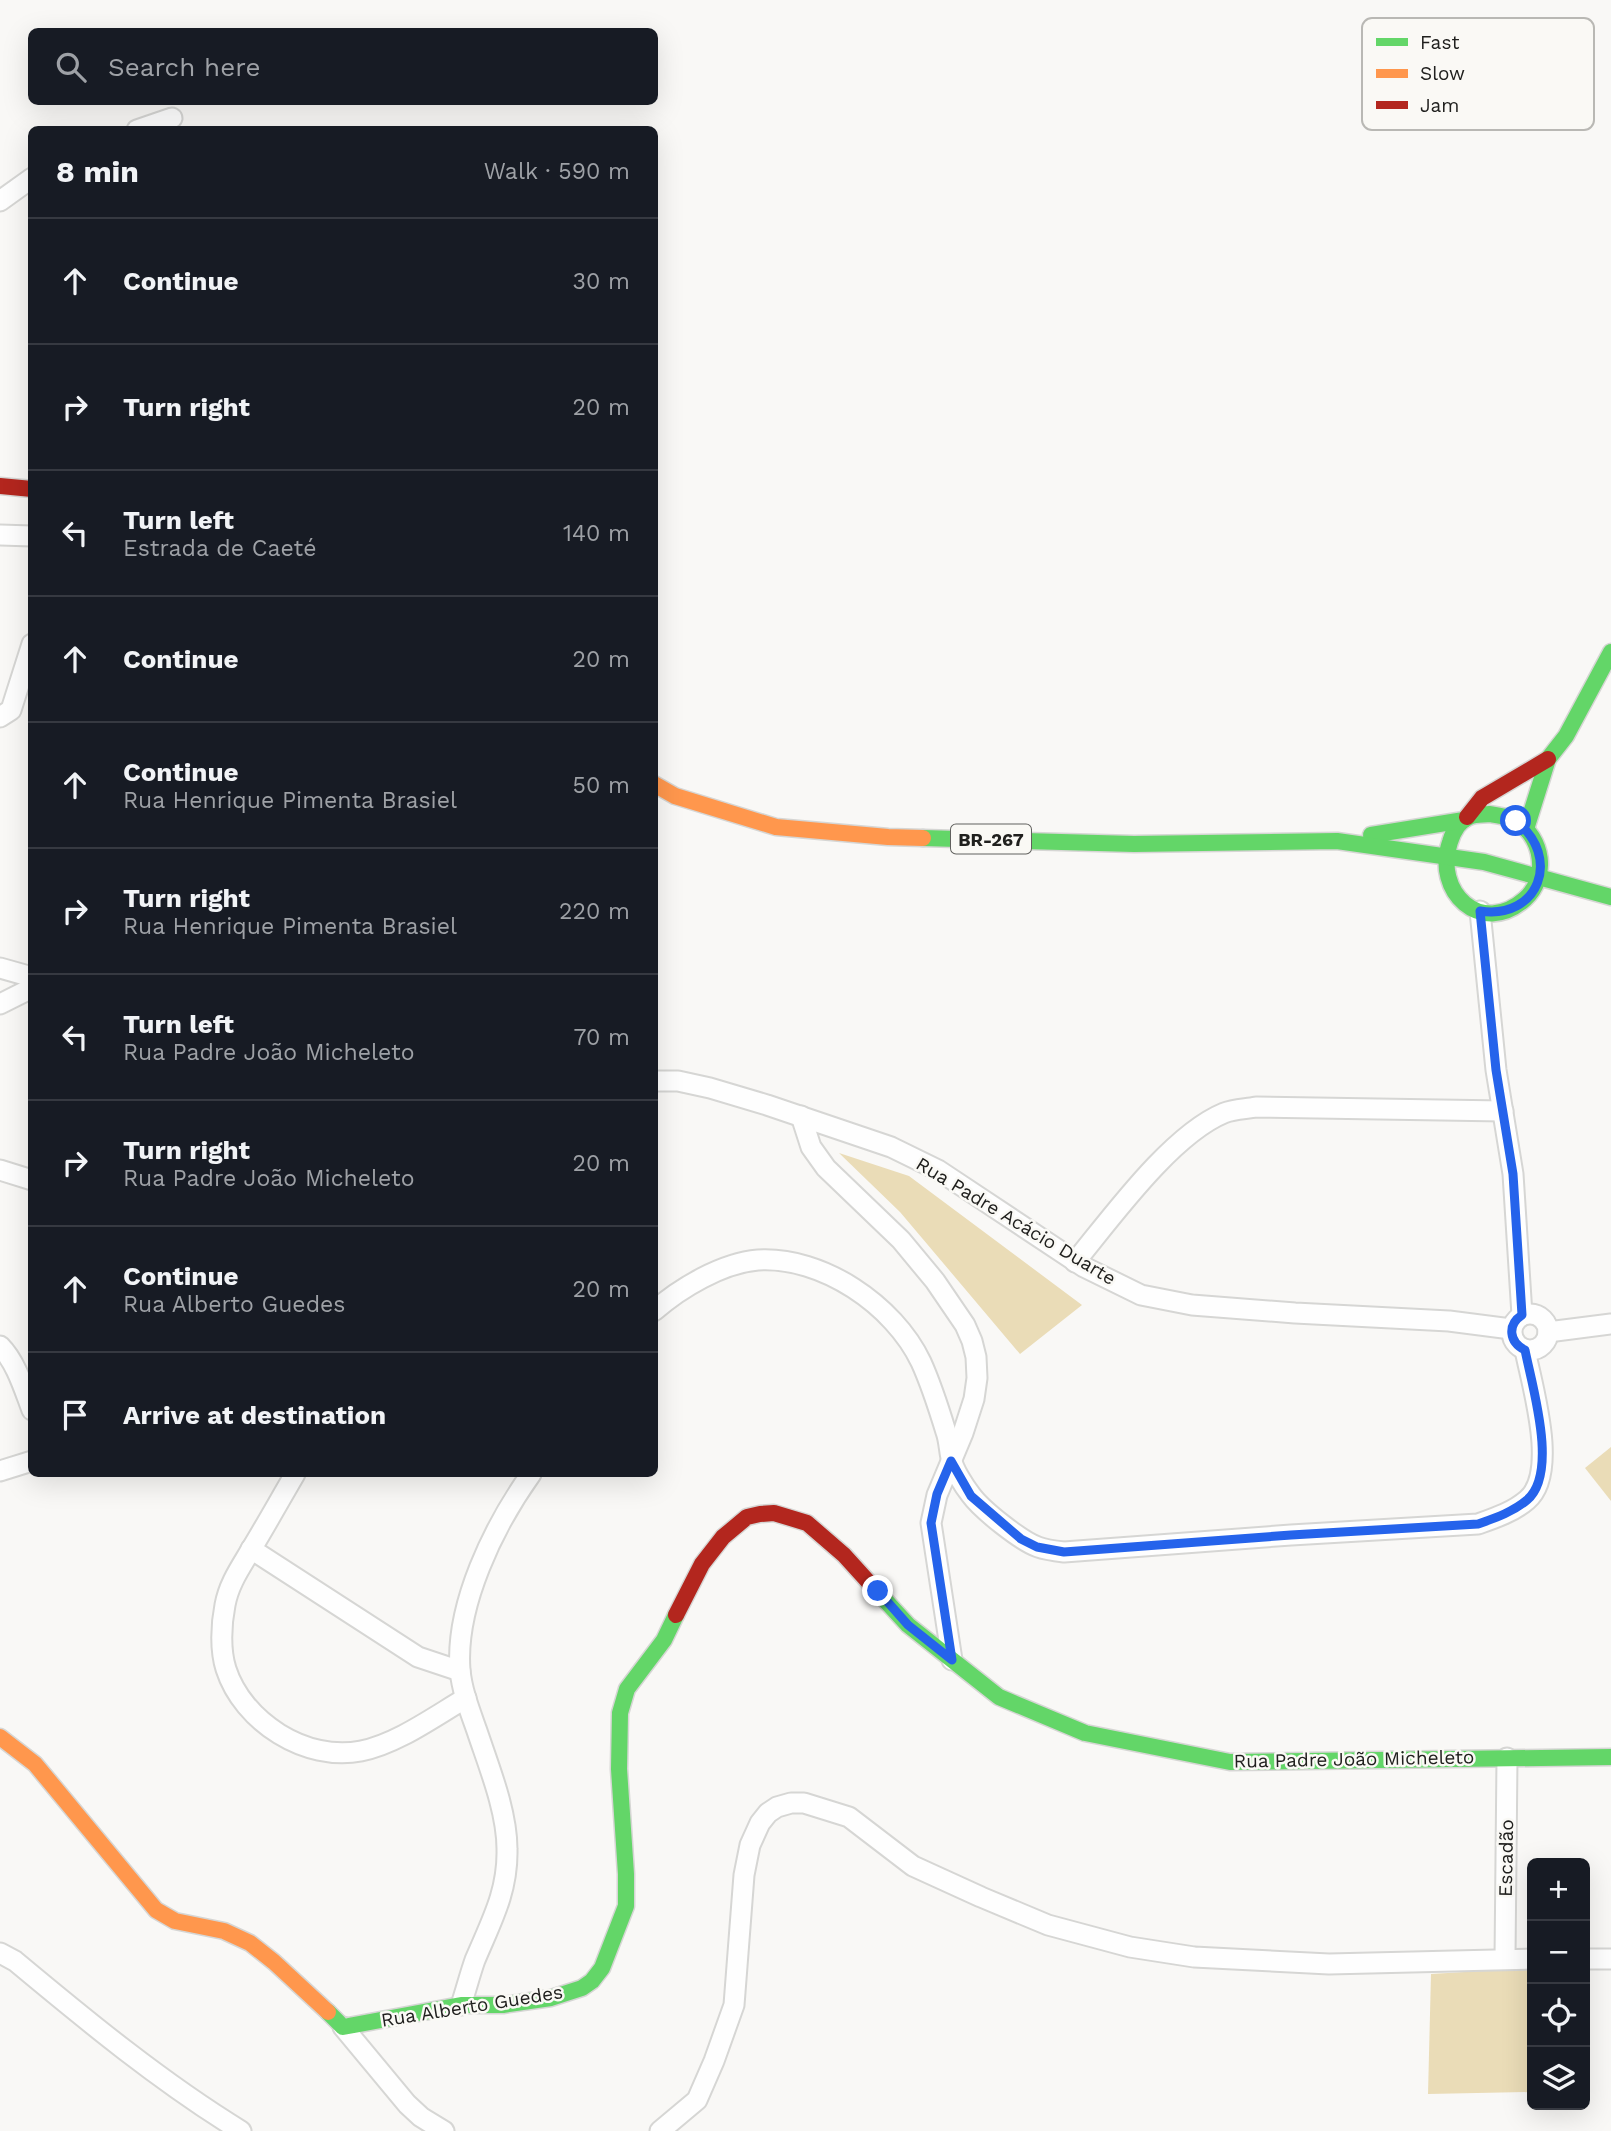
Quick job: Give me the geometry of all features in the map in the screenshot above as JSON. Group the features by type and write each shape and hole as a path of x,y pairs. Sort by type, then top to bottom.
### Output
{"main road":[{"path":"0,486 28,489"},
{"path":"1526,829 1548,759 1566,736 1611,652"},
{"path":"1337,841 1465,818 1490,814 1516,821 1526,829 1539,850 1540,876 1530,895 1522,903 1502,912 1480,911 1467,906 1452,890 1444,870 1444,855 1454,830 1465,818 1482,798 1548,759"},
{"name":"BR-267","path":"658,785 675,796 776,827 888,837 1134,844 1337,841 1484,862 1611,897"},
{"name":"Rua Alberto Guedes","path":"343,2027 461,2005 503,2005 551,1998 582,1989 602,1968 626,1906 619,1769 620,1713 628,1689 664,1640 702,1564 723,1536 747,1517 774,1513 807,1523 844,1555 908,1625"},
{"name":"Rua Padre João Micheleto","path":"908,1625 999,1697 1085,1733 1230,1762 1611,1757"},
{"path":"0,1737 35,1763 156,1910 175,1921 224,1931 250,1942 343,2027"}],"street":[{"path":"149,126 172,118"},
{"path":"0,201 28,181"},
{"path":"0,535 28,536"},
{"path":"0,717 11,710 28,657"},
{"path":"658,1308 686,1286 739,1264 758,1260 804,1265 821,1270 867,1298 890,1318 920,1360 947,1435 951,1461 971,1496 1021,1539 1037,1547 1064,1552 1478,1524 1499,1516 1529,1499 1539,1483 1544,1447 1525,1350 1513,1340 1517,1322 1513,1174 1496,1070 1480,911"},
{"path":"0,968 28,976"},
{"path":"0,1004 28,990"},
{"name":"Rua Padre Acácio Duarte","path":"658,1081 678,1081 710,1088 891,1147 937,1170 1075,1262 1141,1295 1192,1305 1295,1313 1517,1322"},
{"path":"1075,1262 1158,1164 1206,1122 1227,1111 1256,1107 1503,1111"},
{"path":"801,1116 811,1147 826,1168 901,1240 935,1281 965,1325 972,1341 977,1378 974,1399 937,1494 931,1523 952,1660"},
{"path":"0,1170 28,1179"},
{"path":"1517,1322 1528,1313 1540,1316 1547,1326 1547,1338 1541,1346 1525,1350"},
{"path":"1548,1332 1611,1324"},
{"path":"0,1346 15,1369 28,1400"},
{"path":"0,1471 28,1462"},
{"path":"293,1477 232,1582 225,1603 222,1629 225,1667 236,1692 247,1708 281,1735 316,1751 342,1753 360,1751 392,1740 466,1698"},
{"path":"461,2005 475,1962 497,1912 506,1880 508,1847 504,1820 460,1671 461,1634 478,1571 500,1526 529,1477"},
{"path":"251,1549 418,1657 460,1671"},
{"name":"Escadão","path":"1505,1959 1507,1758"},
{"path":"660,2131 697,2100 714,2061 734,2006 744,1875 750,1845 768,1813 791,1803 804,1803 849,1817 913,1866 981,1897 1048,1924 1130,1947 1194,1957 1329,1964 1527,1959"},
{"path":"0,1953 15,1961 124,2049 205,2109 241,2131"},
{"path":"1590,1959 1611,1959"},
{"path":"343,2027 407,2104 421,2117 444,2131"}],"shaded area":[{"path":"839,1153 909,1176 1082,1305 1020,1354 900,1212"},
{"path":"1611,1447 1611,1501 1585,1468"},
{"path":"1527,1968 1527,2092 1428,2094 1431,1974"}],"traffic: fast":[{"path":"1526,829 1548,759 1566,736 1611,652"},
{"path":"1490,814 1513,819 1525,828 1532,837 1540,858 1538,880 1533,890 1508,910 1492,913 1477,911 1465,904 1448,877 1447,860 1451,838 1459,824 1471,816 1490,814"},
{"path":"1371,835 1464,820"},
{"path":"923,838 1134,844 1337,841 1484,862 1611,897"},
{"path":"873,1587 908,1625 999,1697 1085,1733 1230,1762 1611,1757"},
{"path":"328,2012 343,2027 461,2005 503,2005 551,1998 582,1988 592,1981 602,1968 626,1906 619,1769 620,1713 627,1689 664,1640 676,1615"}],"traffic: slow":[{"path":"658,786 675,796 776,827 923,838"},
{"path":"0,1737 35,1764 156,1910 175,1921 224,1931 250,1943 328,2012"}],"traffic: jam":[{"path":"0,486 28,489"},
{"path":"1467,817 1482,798 1548,759"},
{"path":"676,1615 702,1564 723,1537 747,1517 760,1514 774,1513 807,1523 844,1555 873,1587"}],"route":[{"path":"878,1591 908,1625 952,1660 931,1523 937,1494 951,1461 971,1496 1021,1539 1037,1547 1064,1552 1478,1524 1529,1499 1539,1483 1544,1447 1525,1350 1516,1344 1511,1335 1513,1323 1522,1315 1513,1174 1496,1070 1480,911 1502,912 1522,903 1536,886 1540,876 1539,850 1534,839 1516,821"}]}
